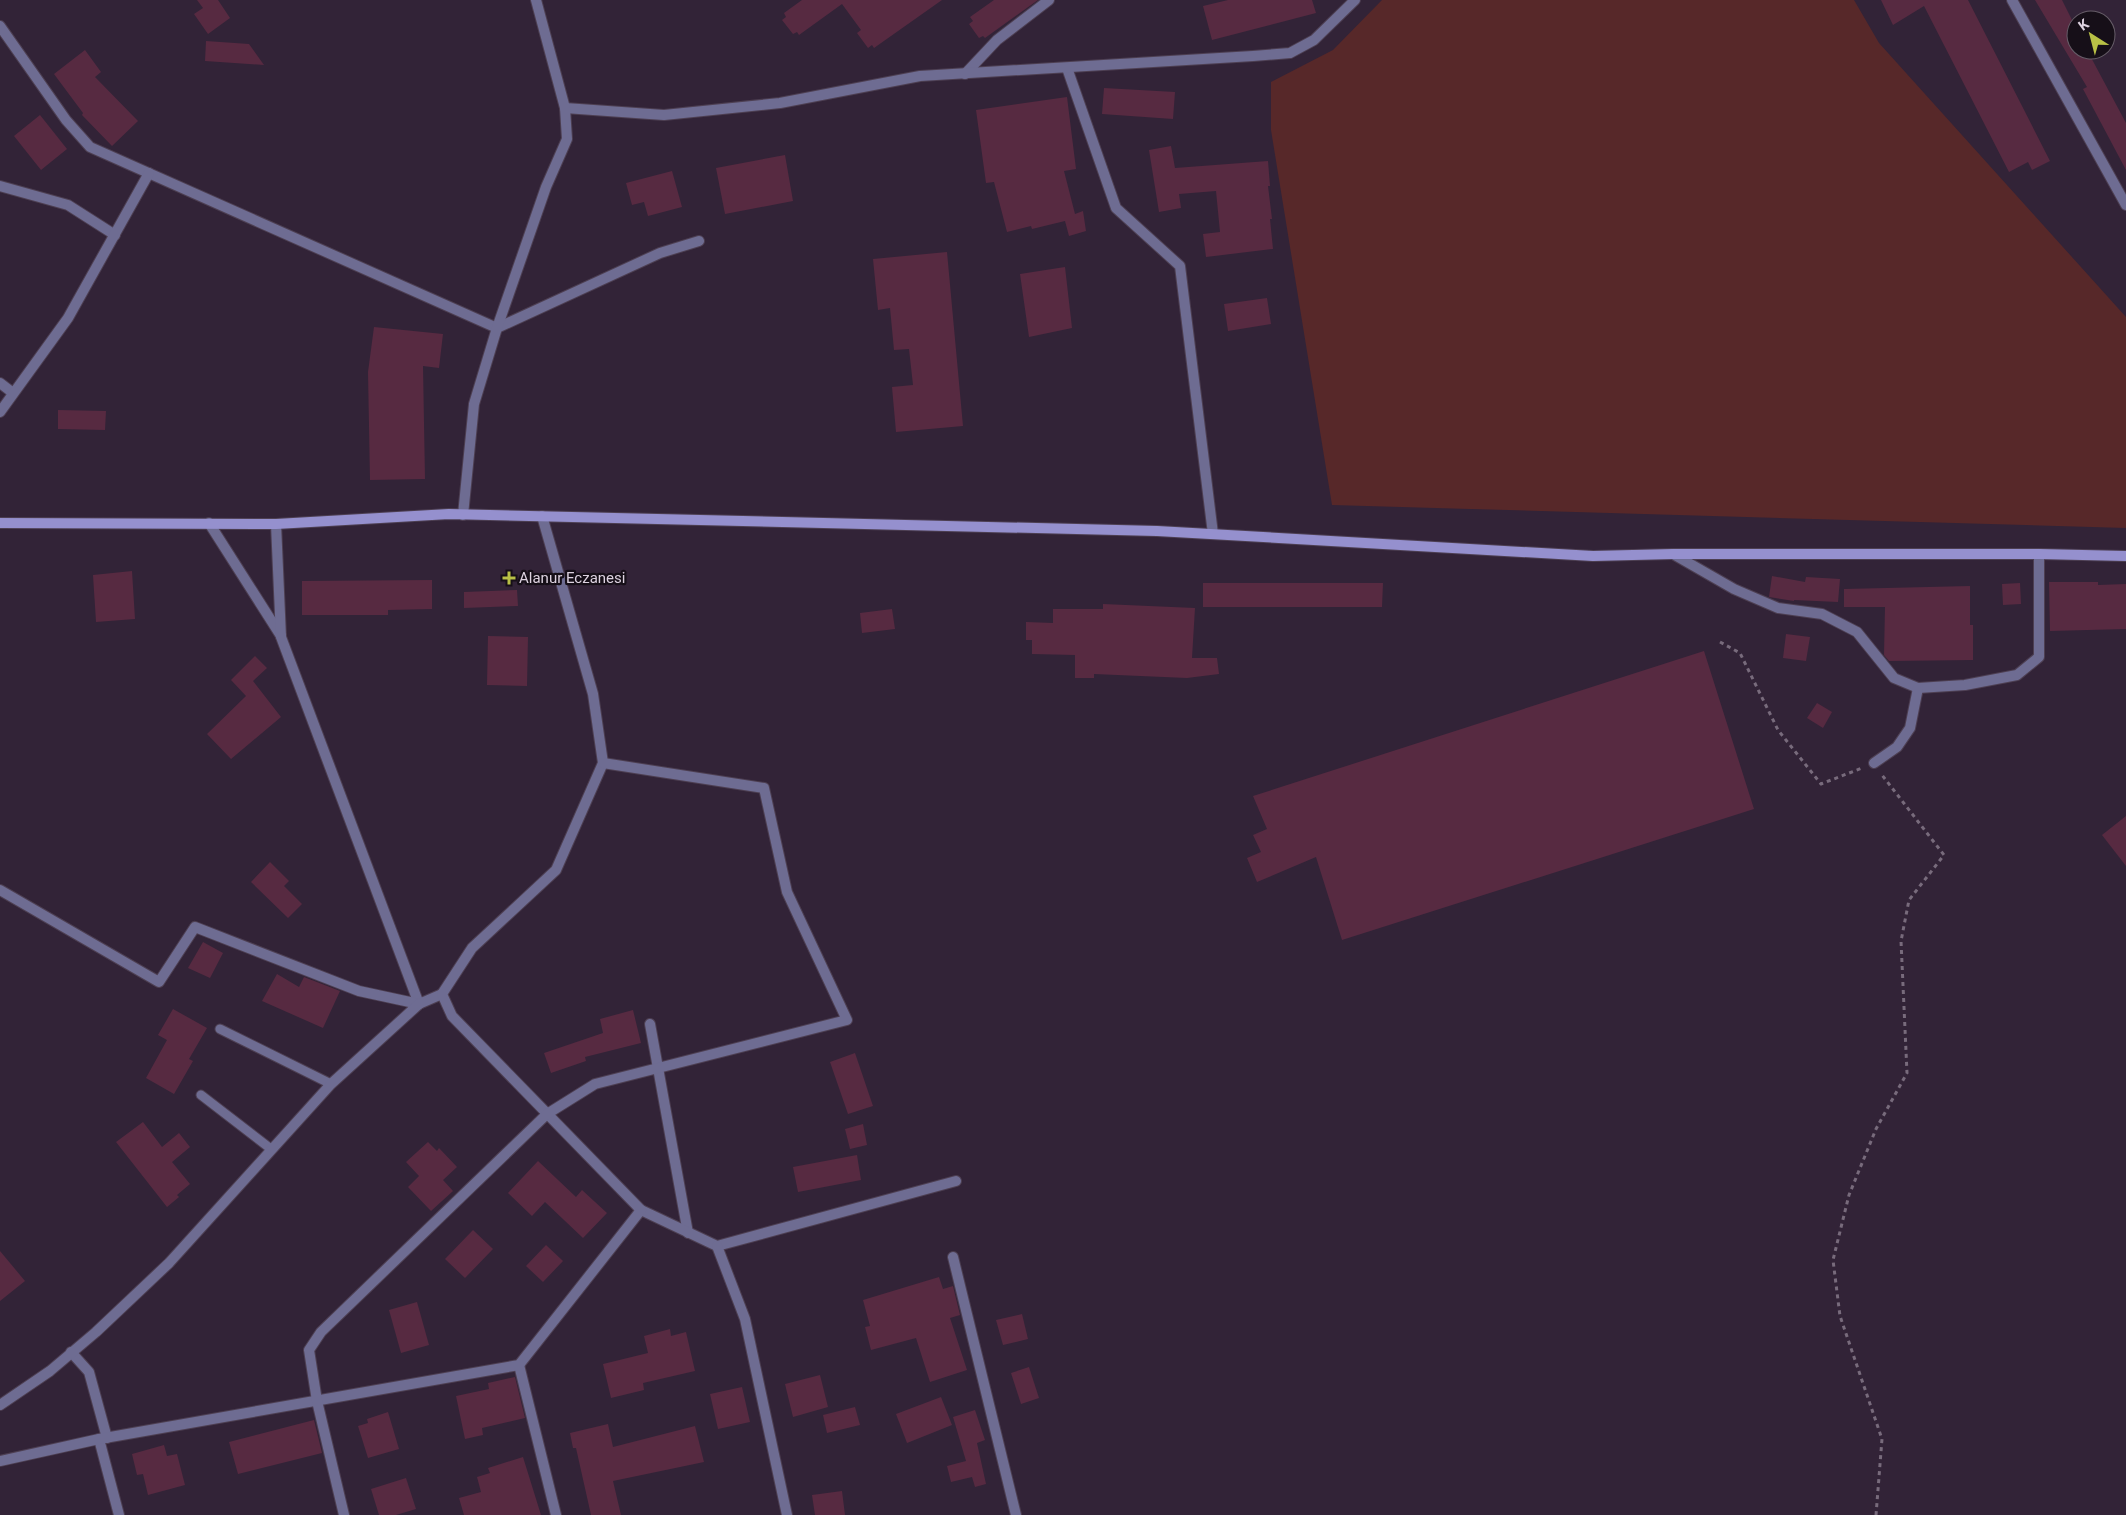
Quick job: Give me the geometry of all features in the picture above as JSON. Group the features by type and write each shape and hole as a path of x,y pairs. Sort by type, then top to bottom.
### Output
{"main road":[{"path":"0,523 276,524 463,515 542,516 1157,531 1593,556 1673,554 2039,554 2126,556"}],"street":[{"path":"463,515 474,404 497,328 546,187 567,139 565,108 536,0"},
{"path":"965,74 997,40 1049,0"},
{"path":"565,108 664,115 780,103 920,76 1067,68 1290,52 1314,40 1355,0"},
{"path":"2012,0 2126,204"},
{"path":"0,26 66,120 90,147 497,328 660,253 699,241"},
{"path":"1067,68 1116,208 1180,266 1213,534"},
{"path":"0,412 68,318 149,173"},
{"path":"0,186 68,205 115,235"},
{"path":"0,383 13,393"},
{"path":"0,1405 50,1371 169,1262 330,1084 419,1004 442,994 472,948 556,870 603,763 593,694 542,516"},
{"path":"209,523 281,637 419,1004"},
{"path":"276,524 281,637"},
{"path":"1673,554 1734,588 1778,608 1822,614 1857,632 1894,678 1918,688 1965,686 2017,675 2039,658 2039,554"},
{"path":"1874,763 1897,747 1910,728 1918,688"},
{"path":"344,1515 317,1401 309,1350 321,1332 547,1114 595,1084 847,1020 787,892 764,788 603,763"},
{"path":"0,890 160,982 195,927 360,991 419,1004"},
{"path":"442,994 452,1016 641,1210 717,1246 956,1182"},
{"path":"650,1024 688,1233"},
{"path":"0,1462 103,1438 519,1365 641,1210"},
{"path":"717,1246 745,1319 787,1515"},
{"path":"953,1257 1016,1515"},
{"path":"71,1352 89,1372 119,1515"},
{"path":"519,1365 556,1515"}],"lane":[{"path":"220,1029 330,1084"},
{"path":"201,1095 272,1149"}],"path":[{"path":"1720,642 1740,653 1778,730 1821,784 1874,763 1944,855 1909,900 1901,941 1907,1073 1876,1129 1849,1196 1833,1260 1840,1316 1882,1439 1876,1515"}],"shaded area":[{"path":"1382,0 1854,0 1879,43 2126,317 2126,528 1332,505 1271,130 1271,82 1333,50"}],"building":[{"path":"197,0 218,0 230,18 208,34 194,14 203,8"},
{"path":"802,0 942,0 874,48 872,45 868,48 857,33 861,30 842,4 799,35 797,32 793,34 782,20 786,17 784,13"},
{"path":"994,0 1038,0 985,38 983,36 979,38 969,24 973,21 970,17"},
{"path":"1228,0 1312,0 1316,13 1212,40 1203,6"},
{"path":"1881,0 1968,0 2050,161 2032,170 2028,162 2009,172 1924,6 1893,25"},
{"path":"2035,0 2062,0 2067,10 2066,52"},
{"path":"206,41 249,44 264,65 205,61"},
{"path":"85,50 101,72 95,77 138,121 112,146 82,115 83,113 54,74"},
{"path":"2071,60 2092,60 2126,123 2126,170 2083,89 2087,87"},
{"path":"1104,88 1175,92 1173,119 1102,114"},
{"path":"1067,97 1076,169 1064,171 1075,214 1083,211 1086,231 1069,236 1065,221 1032,229 1031,226 1007,232 994,182 986,183 976,110"},
{"path":"40,115 67,149 41,170 14,136"},
{"path":"1171,146 1175,168 1268,161 1273,249 1206,257 1203,234 1220,232 1216,191 1179,194 1181,208 1159,212 1149,150"},
{"path":"785,155 793,201 725,214 716,168"},
{"path":"672,171 682,207 648,216 644,202 632,205 626,183"},
{"path":"947,252 963,426 896,432 892,387 913,385 909,349 894,350 890,308 878,310 873,259"},
{"path":"1065,267 1072,328 1029,337 1020,274"},
{"path":"1267,298 1271,324 1228,331 1224,304"},
{"path":"374,327 443,334 439,368 423,366 425,479 370,480 368,372"},
{"path":"58,410 106,411 105,430 58,429"},
{"path":"132,571 135,619 96,622 93,575"},
{"path":"1772,576 1805,582 1806,577 1840,579 1838,602 1794,601 1769,597"},
{"path":"432,580 432,609 388,610 388,615 302,615 302,581"},
{"path":"2049,582 2098,582 2098,585 2126,584 2126,629 2050,631"},
{"path":"1203,583 1383,583 1382,607 1203,607"},
{"path":"2020,583 2021,604 2003,605 2002,584"},
{"path":"1970,586 1970,625 1973,625 1973,660 1889,661 1884,655 1885,607 1844,607 1844,589"},
{"path":"517,590 518,606 464,608 464,592"},
{"path":"1103,604 1195,608 1192,658 1217,658 1219,674 1187,678 1094,674 1094,678 1075,678 1075,655 1032,654 1032,640 1026,640 1026,622 1053,623 1053,609 1103,609"},
{"path":"892,609 895,629 862,633 860,613"},
{"path":"1786,634 1810,637 1806,661 1783,658"},
{"path":"488,636 528,637 527,686 487,685"},
{"path":"1704,651 1754,809 1342,940 1316,857 1257,882 1247,858 1261,852 1253,835 1267,829 1253,796"},
{"path":"255,656 267,668 253,681 281,717 231,759 207,734 246,696 231,680"},
{"path":"1817,703 1832,712 1823,728 1807,718"},
{"path":"2126,816 2126,866 2102,835"},
{"path":"270,862 289,881 284,886 302,904 288,918 251,882"},
{"path":"203,942 223,953 210,978 188,968"},
{"path":"277,974 299,987 304,977 340,991 323,1028 262,1001"},
{"path":"173,1009 207,1028 189,1059 193,1061 174,1094 146,1078 167,1040 158,1035"},
{"path":"633,1010 641,1043 585,1057 586,1061 551,1073 544,1053 603,1033 600,1019"},
{"path":"855,1053 873,1106 848,1114 830,1062"},
{"path":"143,1122 162,1147 179,1133 190,1147 172,1162 190,1184 167,1207 116,1142"},
{"path":"863,1124 867,1145 850,1149 845,1129"},
{"path":"428,1142 437,1151 439,1148 457,1167 443,1180 453,1191 431,1211 408,1187 419,1176 406,1162"},
{"path":"857,1155 861,1180 798,1192 793,1167"},
{"path":"538,1161 576,1197 582,1190 607,1213 583,1238 545,1202 532,1216 508,1193"},
{"path":"473,1230 493,1249 465,1278 445,1259"},
{"path":"546,1245 563,1261 543,1282 526,1266"},
{"path":"0,1251 25,1281 0,1301"},
{"path":"939,1277 943,1289 953,1286 960,1315 950,1318 967,1370 930,1382 916,1338 871,1350 865,1327 870,1326 863,1300"},
{"path":"417,1302 429,1345 401,1353 389,1310"},
{"path":"1022,1314 1028,1339 1003,1345 996,1320"},
{"path":"670,1329 671,1336 686,1332 695,1371 643,1383 644,1390 611,1398 603,1364 648,1353 644,1336"},
{"path":"1029,1367 1039,1398 1021,1404 1011,1373"},
{"path":"820,1375 828,1407 793,1417 785,1384"},
{"path":"515,1377 525,1418 482,1428 483,1435 465,1439 456,1396 489,1389 488,1383"},
{"path":"742,1387 750,1422 718,1429 710,1394"},
{"path":"941,1397 952,1425 907,1443 896,1414"},
{"path":"855,1407 860,1425 827,1433 823,1415"},
{"path":"975,1410 985,1440 977,1443 986,1484 975,1487 972,1477 951,1482 947,1466 966,1461 953,1417"},
{"path":"388,1412 399,1449 368,1458 358,1426 368,1423 367,1419"},
{"path":"314,1420 322,1453 238,1474 229,1442"},
{"path":"608,1424 613,1447 695,1426 704,1462 613,1481 621,1515 591,1515 576,1448 573,1448 570,1433"},
{"path":"164,1445 167,1456 177,1454 185,1485 148,1495 143,1474 137,1475 132,1454"},
{"path":"523,1457 541,1515 464,1515 459,1498 481,1492 477,1477 490,1473 488,1468"},
{"path":"406,1478 416,1509 396,1515 379,1515 371,1489"},
{"path":"842,1491 845,1515 815,1515 812,1495"}],"place":[{"name":"Alanur Eczanesi","path":"509,578"}]}
